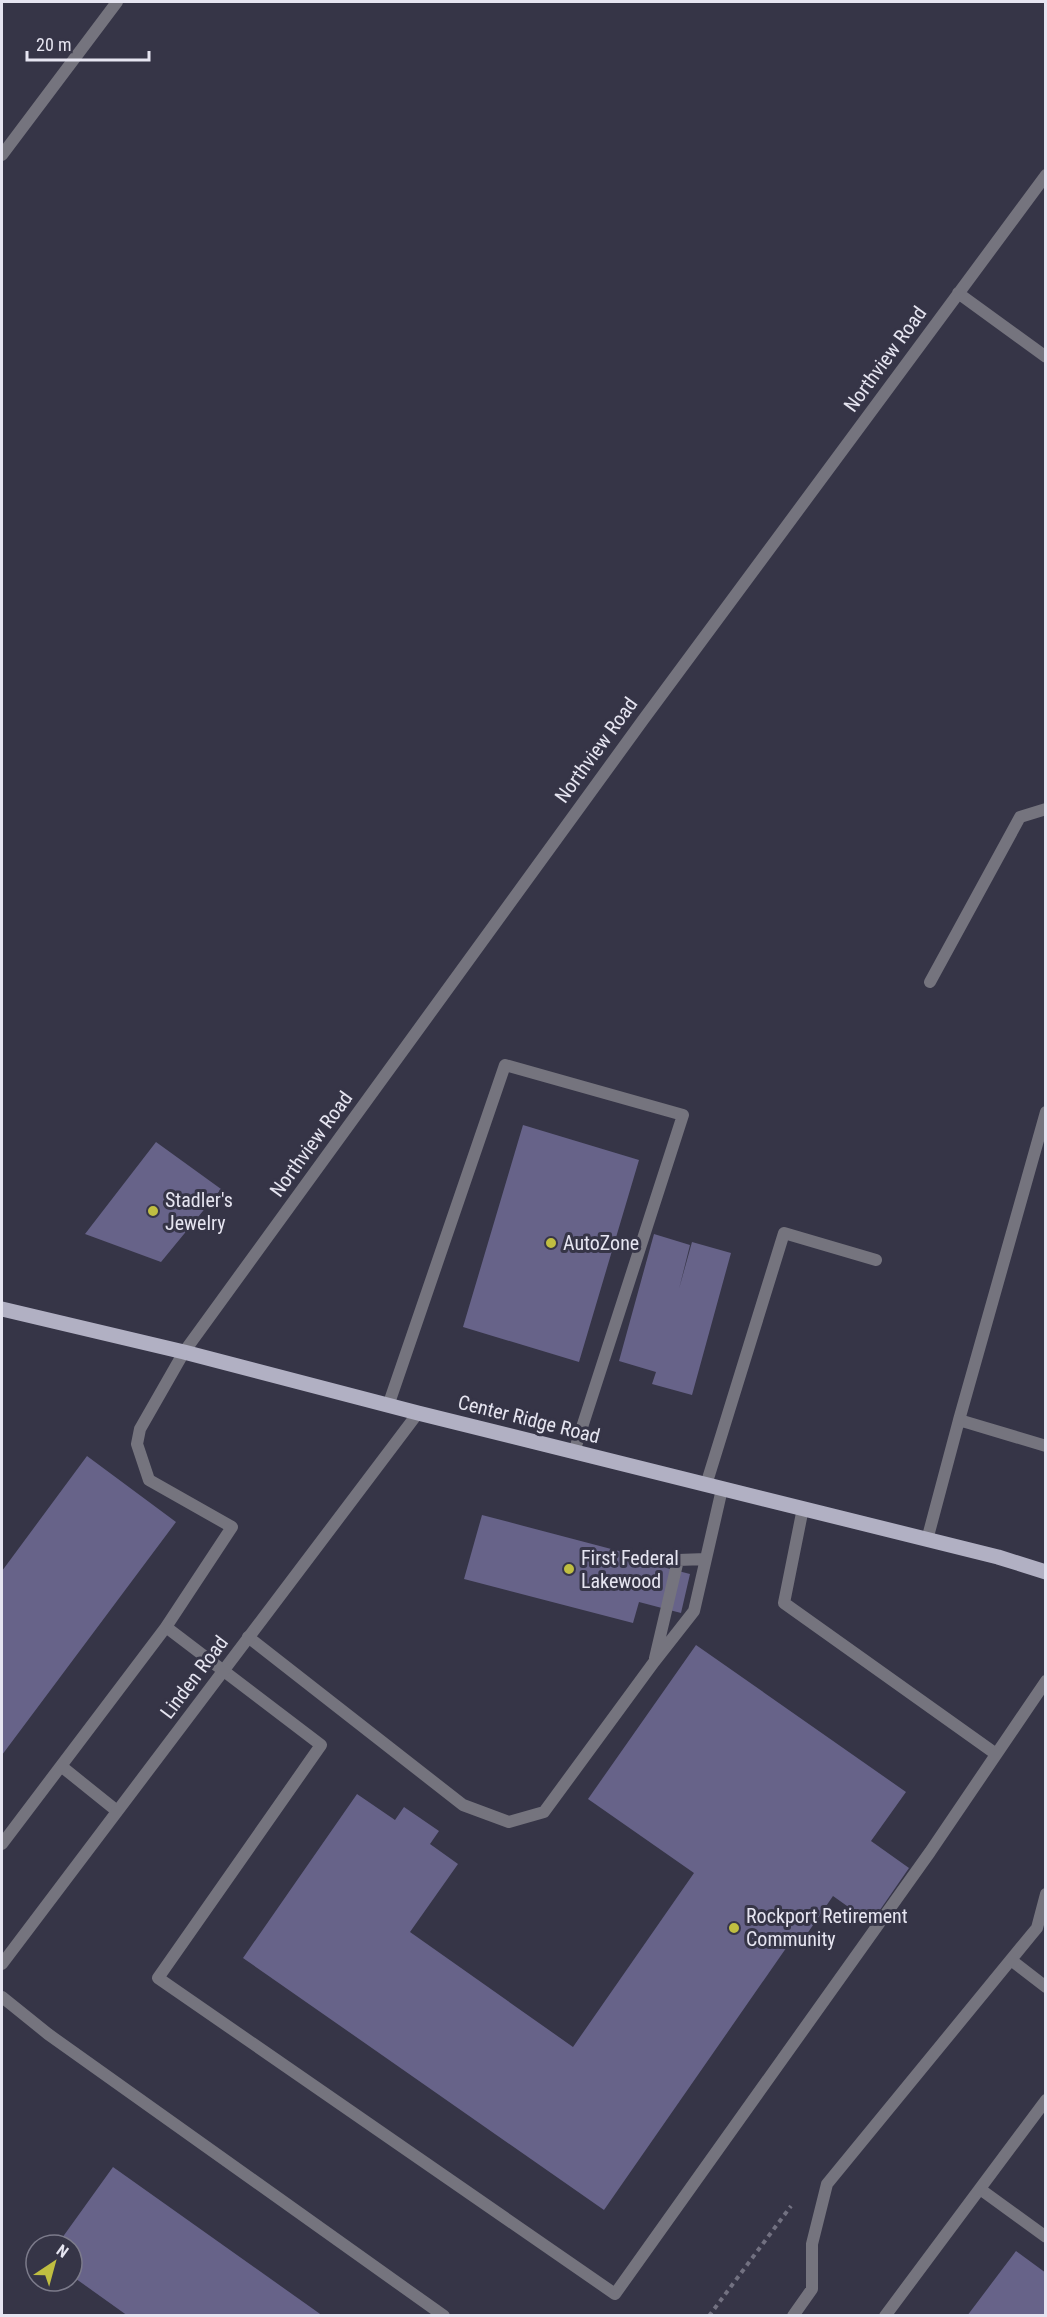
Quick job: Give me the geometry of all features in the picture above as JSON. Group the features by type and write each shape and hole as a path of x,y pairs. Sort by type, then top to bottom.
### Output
{"main road":[{"name":"Center Ridge Road","path":"2,1309 184,1352 388,1406 803,1508 1046,1572"}],"street":[{"path":"2,155 117,2"},
{"name":"Northview Road","path":"166,1627 232,1527 149,1480 137,1444 140,1429 184,1352 643,720 1046,175"},
{"path":"958,293 1046,357"},
{"path":"930,982 1020,817 1046,809"},
{"path":"388,1406 505,1065 683,1115 574,1452"},
{"path":"927,1540 1046,1112"},
{"path":"706,1485 784,1233 876,1260"},
{"name":"Linden Road","path":"2,1964 418,1413"},
{"path":"959,1420 1046,1446"},
{"path":"248,1637 463,1805 509,1822 544,1812 694,1611 722,1489"},
{"path":"803,1508 784,1603 996,1754"},
{"path":"654,1662 678,1560 706,1559"},
{"path":"2,1845 166,1627 321,1745 158,1978 615,2294 930,1852 1046,1681"},
{"path":"61,1766 117,1811"},
{"path":"793,2316 812,2289 812,2244 827,2184 1037,1928 1046,1894"},
{"path":"1011,1960 1046,1987"},
{"path":"2,1997 68,2048 444,2316"},
{"path":"885,2316 1046,2100"},
{"path":"980,2189 1046,2238"}],"path":[{"path":"709,2316 792,2205"}],"building":[{"name":"AutoZone","path":"523,1125 639,1160 579,1362 463,1327"},
{"name":"Stadler's Jewelry","path":"156,1142 221,1189 161,1262 85,1234"},
{"path":"654,1234 690,1245 679,1289 692,1242 731,1253 692,1395 652,1384 656,1372 619,1361"},
{"path":"87,1456 176,1522 2,1755 2,1571"},
{"name":"First Federal Lakewood","path":"482,1515 653,1560 651,1564 690,1574 681,1613 639,1602 633,1623 464,1579"},
{"name":"Rockport Retirement Community","path":"696,1645 906,1792 871,1841 909,1868 871,1923 833,1896 798,1947 791,1941 604,2210 243,1958 357,1794 395,1820 404,1807 439,1831 430,1844 458,1864 410,1932 573,2047 694,1873 588,1799"},
{"path":"113,2167 323,2316 128,2316 84,2285 84,2233 66,2233"},
{"path":"1016,2251 1046,2273 1046,2316 967,2316"}],"place":[{"name":"Stadler's Jewelry","path":"153,1211"},
{"name":"AutoZone","path":"551,1243"},
{"name":"First Federal Lakewood","path":"569,1569"},
{"name":"Rockport Retirement Community","path":"734,1928"}]}
